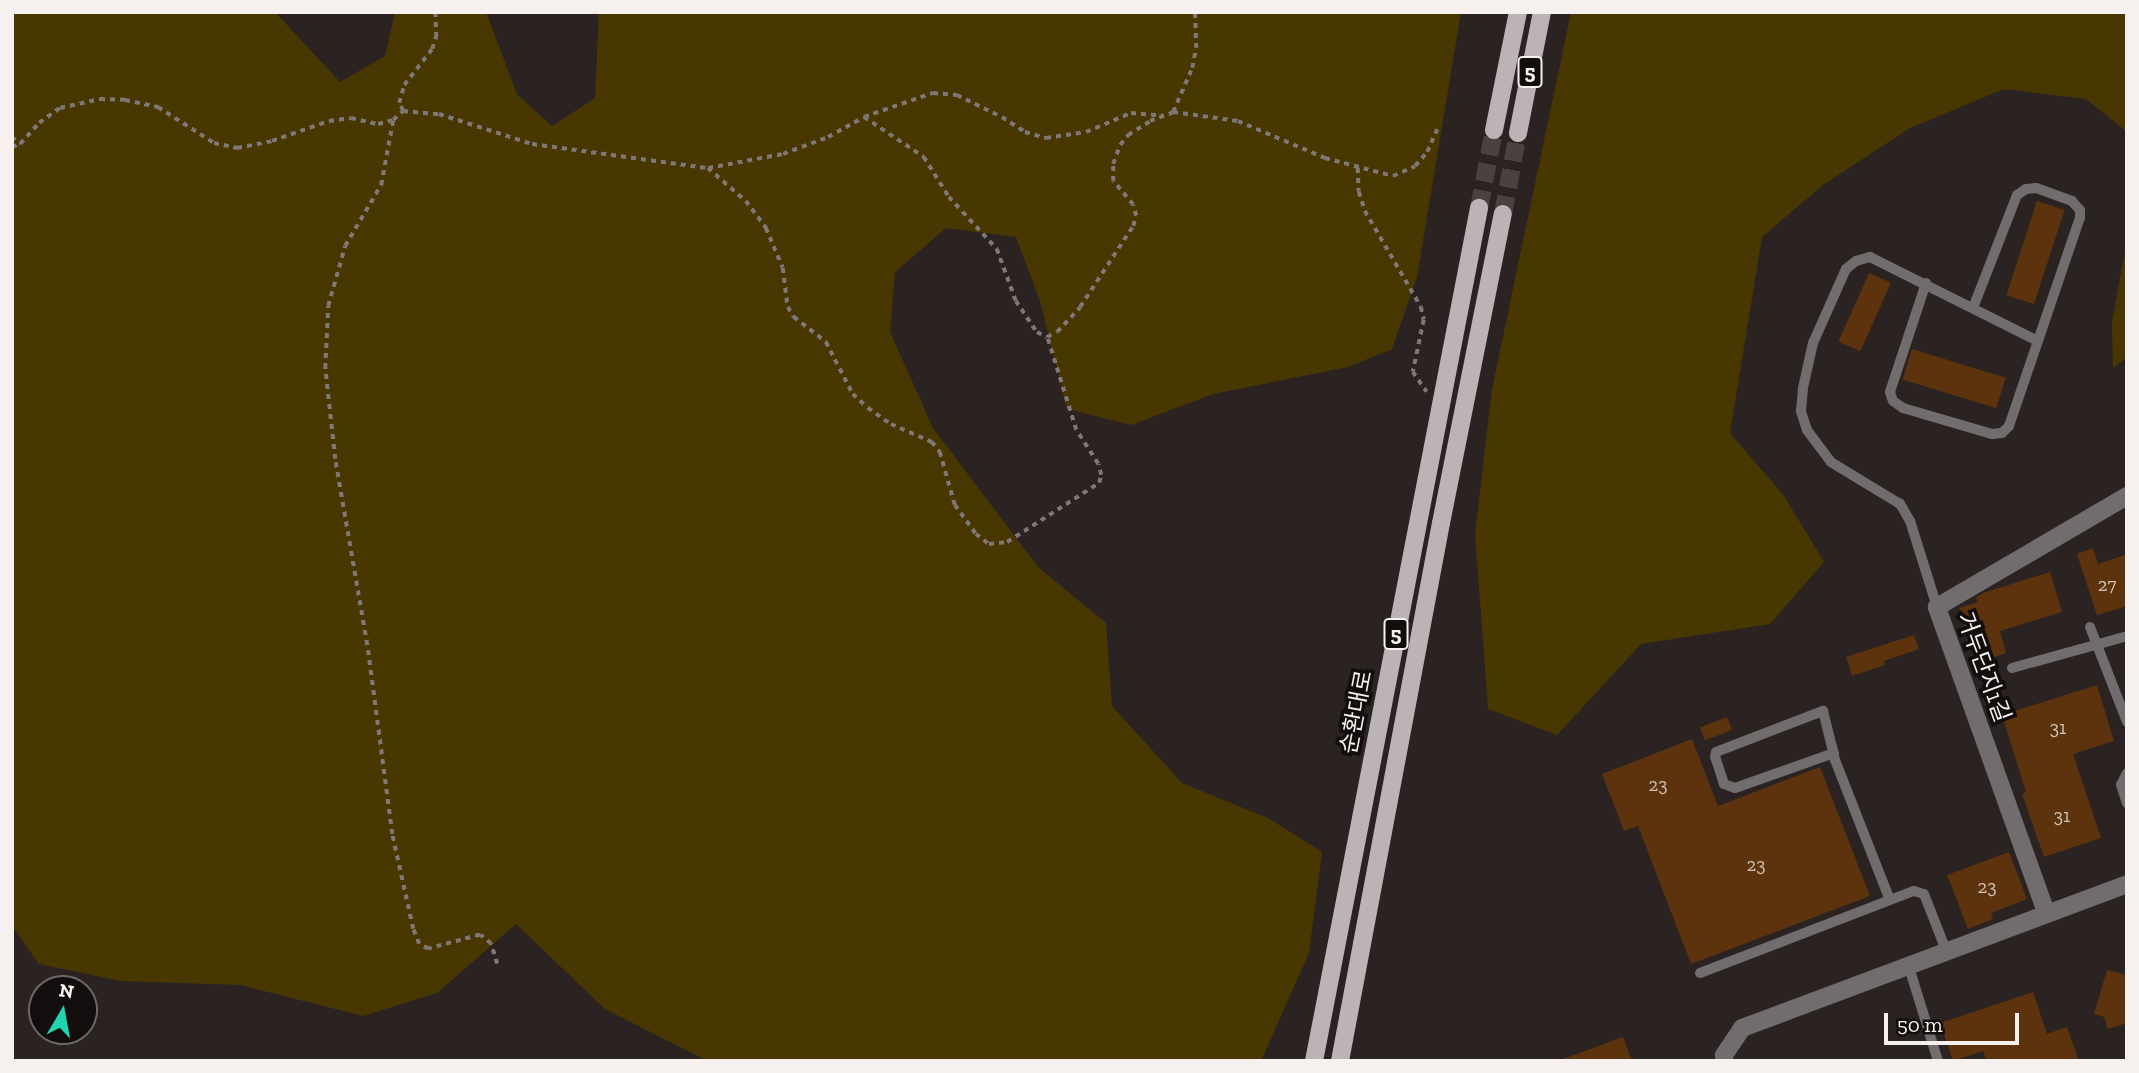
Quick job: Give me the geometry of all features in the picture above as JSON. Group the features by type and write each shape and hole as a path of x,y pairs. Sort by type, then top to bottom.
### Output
{"main road":[{"name":"5","path":"1494,130 1518,12"},
{"name":"5","path":"1518,133 1542,12"},
{"name":"순환대로","path":"1314,1061 1479,208"},
{"name":"5","path":"1340,1061 1438,537 1503,214"}],"street":[{"name":"거두단지1길","path":"2046,912 1937,607 2127,496"},
{"path":"1724,1061 1724,1055 1742,1028 2046,912 2127,884"}],"lane":[{"path":"1926,283 1890,392 1893,401 1903,408 1992,434 2002,433 2010,426 2036,340 2080,218 2080,209 2072,201 2036,188 2026,189 2017,195 1973,308"},
{"path":"1937,607 1910,521 1900,503 1830,462 1817,447 1801,411 1812,343 1846,269 1856,261 1870,257 2036,340"},
{"path":"2090,627 2127,722"},
{"path":"2012,668 2127,636"},
{"path":"1834,753 1735,788 1724,784 1715,757 1716,752 1822,711 1834,753 1890,900"},
{"path":"2127,774 2121,785 2127,803"},
{"path":"1700,973 1914,891 1924,894 1946,950"},
{"path":"1908,964 1938,1061"}],"path":[{"path":"403,111 399,103 404,85 432,49 436,37 435,12"},
{"path":"1173,112 1184,92 1194,58 1195,12"},
{"path":"12,148 60,108 100,99 125,100 158,107 214,143 237,148 272,141 329,121 351,118 379,124 393,120 403,111 439,114 532,144 708,168 783,154 828,136 864,117 922,95 946,93 976,102 1024,132 1046,138 1086,132 1130,113 1163,116"},
{"path":"1048,337 1057,332 1080,307 1133,226 1136,216 1133,205 1113,181 1113,164 1120,145 1136,129 1173,112 1238,121 1382,175 1405,172 1427,152 1438,127"},
{"path":"708,168 746,201 766,228 783,268 788,307 794,317 826,342 853,394 891,424 932,442 940,452 955,505 976,534 989,544 1007,542 1099,483 1101,475 1098,464 1076,429 1048,337 1037,332 1016,301 997,249 949,197 924,157 864,117"},
{"path":"393,120 381,185 345,246 328,306 325,369 335,460 367,645 391,834 413,929 419,944 428,949 480,935 491,944 498,964"},
{"path":"12,137 20,144"},
{"path":"1358,168 1359,192 1364,211 1421,307 1423,320 1413,372 1427,392"}],"shaded area":[{"path":"12,12 275,12 340,82 385,56 395,12 486,12 517,94 552,126 595,98 599,12 1461,12 1417,277 1392,349 1348,367 1213,394 1131,425 1067,409 1040,301 1016,237 946,228 895,272 890,332 933,428 1038,567 1106,623 1112,706 1182,783 1268,818 1322,852 1309,953 1261,1061 708,1061 605,1009 516,924 437,993 363,1016 240,985 121,981 39,964 12,926"},
{"path":"1571,12 2127,12 2127,132 2086,99 2004,89 1910,128 1823,185 1762,237 1730,433 1784,496 1824,562 1770,624 1641,644 1557,735 1488,709 1475,534 1492,389"},
{"path":"2127,239 2127,357 2113,368 2112,323"}],"building":[{"path":"2037,201 2065,210 2034,304 2006,295"},
{"path":"1869,273 1891,283 1860,351 1838,342"},
{"path":"1912,349 2006,378 1996,408 1903,380"},
{"path":"2093,548 2098,564 2127,554 2127,606 2097,615 2077,554"},
{"path":"2050,572 2062,612 2000,631 2006,653 1976,663 1959,608 1978,602 1976,597 1986,592"},
{"path":"1914,635 1919,649 1884,661 1885,665 1852,676 1846,657"},
{"path":"2097,685 2114,741 2073,754 2101,838 2044,857 2022,794 2026,792 2002,715"},
{"path":"1727,717 1732,730 1705,740 1700,727"},
{"path":"1692,739 1718,806 1820,767 1870,896 1691,964 1638,826 1624,831 1602,774"},
{"path":"2009,852 2027,899 1991,913 1993,919 1968,929 1947,875"},
{"path":"2107,970 2127,975 2127,1023 2108,1029 2104,1017 2094,1014"},
{"path":"2033,992 2047,1034 2067,1027 2079,1061 1987,1061 1983,1051 1953,1061 1940,1023"},
{"path":"1623,1037 1632,1061 1563,1059"}],"tunnel":[{"path":"1479,208 1494,130"},
{"path":"1503,214 1518,133"}]}
